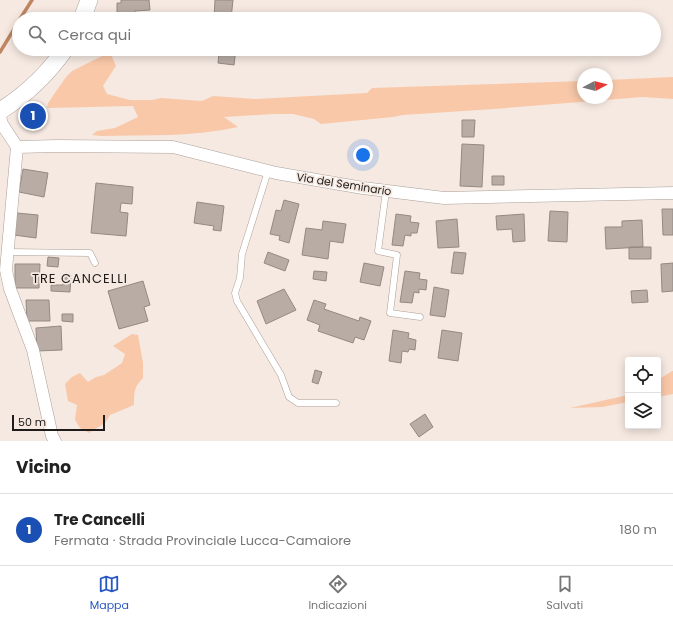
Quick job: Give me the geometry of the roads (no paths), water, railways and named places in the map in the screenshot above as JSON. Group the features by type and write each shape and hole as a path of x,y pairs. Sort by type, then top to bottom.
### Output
{"main road":[{"path":"85,12 89,0"},
{"path":"0,111 27,92 56,63 60,56"}],"street":[{"path":"0,118 2,124 17,147 6,270 10,289 33,350 50,428 55,441"},
{"name":"Via del Seminario","path":"17,147 173,147 268,171 363,188 444,198 673,193"}],"lane":[{"path":"268,171 242,254 240,278 235,293 237,301 281,375 288,397 298,403 336,403"},
{"path":"386,191 378,251 397,255 390,313 420,317"},
{"path":"7,252 90,253 95,263"}],"waterway":[{"path":"24,12 32,0"},
{"path":"0,52 12,32"}],"place":[{"name":"Tre Cancelli","path":"33,116"}],"district":[{"name":"TRE CANCELLI","path":"80,278"}]}
